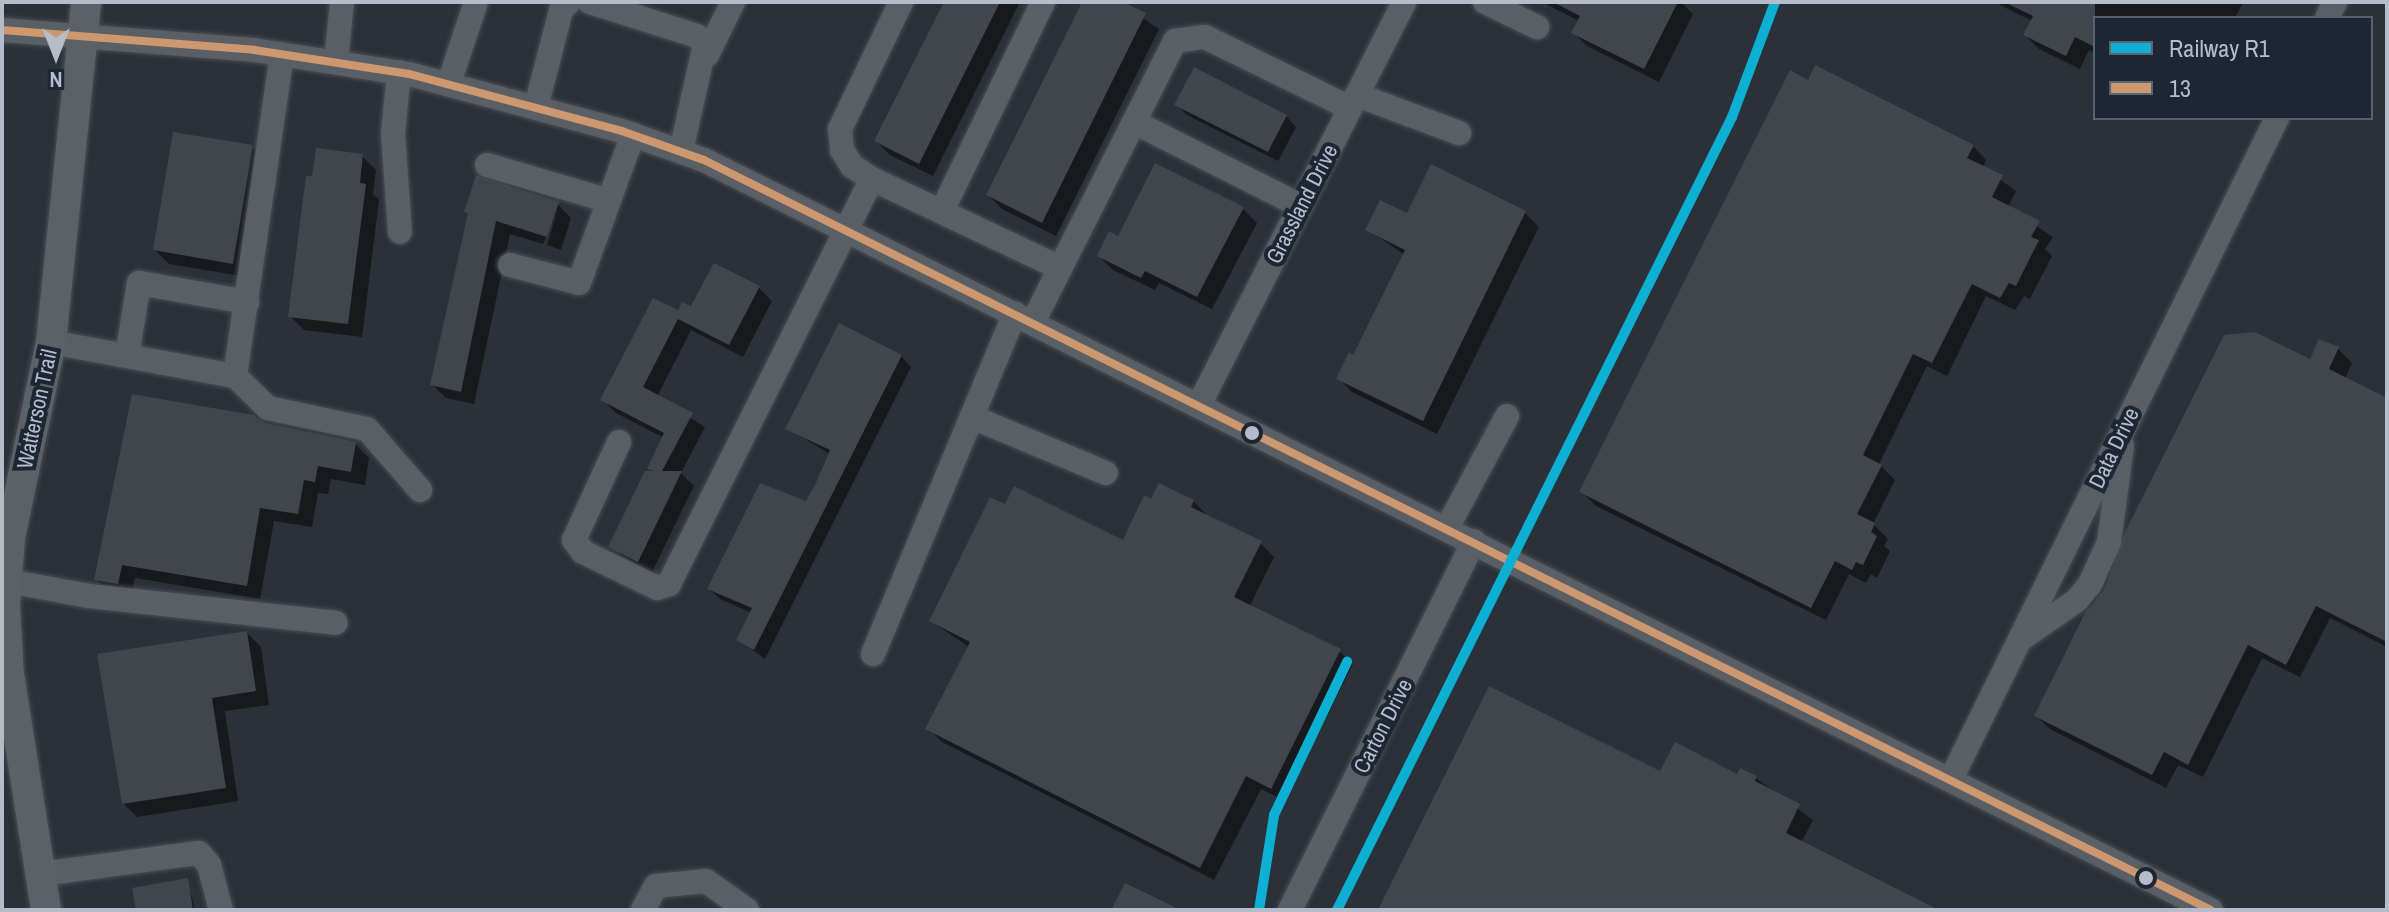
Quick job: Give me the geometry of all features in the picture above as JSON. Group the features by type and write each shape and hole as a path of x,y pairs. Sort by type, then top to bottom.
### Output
{"main road":[{"name":"Watterson Trail","path":"46,910 9,675 4,580 51,342 86,2"}],"street":[{"path":"336,61 342,2"},
{"path":"449,83 476,2"},
{"path":"536,107 561,10 569,2"},
{"path":"590,2 697,36 707,55"},
{"path":"681,151 707,55 733,2"},
{"path":"901,2 840,129 847,158 872,179 1060,268"},
{"path":"942,211 1043,2"},
{"name":"Grassland Drive","path":"1199,405 1404,2"},
{"path":"1485,2 1537,27"},
{"path":"2,30 282,54 399,72 536,107 681,151 1474,541 2211,910"},
{"path":"873,654 972,417 1024,318 1060,268 1175,41 1205,37 1353,102 1459,133"},
{"path":"235,376 282,54"},
{"path":"399,72 393,133 400,232"},
{"name":"Data Drive","path":"1951,779 2276,120"},
{"path":"1134,122 1301,206"},
{"path":"510,265 579,283 633,135"},
{"path":"487,165 609,201"},
{"path":"619,442 574,540 583,552 657,588 669,584 872,179"},
{"path":"127,356 139,283 247,302"},
{"path":"51,342 235,376 268,408 367,429 420,490"},
{"path":"1447,528 1507,416"},
{"path":"972,417 1106,473"},
{"path":"2020,640 2077,600 2096,574 2111,530 2124,428"},
{"name":"Carton Drive","path":"1290,910 1474,541"},
{"path":"4,580 89,596 336,623"},
{"path":"41,874 199,853 209,865 221,910"},
{"path":"643,910 656,886 706,881 747,910"}],"building":[{"path":"944,2 1000,2 919,164 874,141"},
{"path":"1082,2 1123,2 1146,13 1042,223 986,195"},
{"path":"1553,2 1678,2 1644,69 1571,33 1580,16"},
{"path":"2004,2 2095,2 2093,46 2075,37 2066,56 2023,35 2033,16"},
{"path":"1815,65 1974,145 1967,158 2003,175 1992,197 2040,221 2031,237 2039,240 2016,286 2009,283 2000,298 1972,284 1932,363 1913,354 1863,455 1882,465 1857,514 1875,523 1871,532 1877,536 1863,565 1856,562 1852,570 1835,561 1811,608 1579,492 1790,70 1808,80"},
{"path":"1194,67 1287,115 1268,152 1174,105"},
{"path":"173,132 253,145 233,264 153,250"},
{"path":"316,148 363,154 360,183 366,184 348,324 288,317 306,176 312,176"},
{"path":"1155,163 1244,207 1197,297 1145,271 1141,278 1097,256 1109,231 1118,236"},
{"path":"1431,164 1526,211 1423,421 1336,379 1349,352 1353,355 1405,250 1365,230 1380,200 1407,213"},
{"path":"476,175 559,202 547,237 496,221 461,392 430,385 468,213 464,212"},
{"path":"714,263 760,286 729,345 678,319 643,387 693,413 662,471 682,471 638,562 608,547 645,471 653,471 647,469 664,433 600,400 653,298 678,310 682,302 691,306"},
{"path":"839,323 902,355 754,650 736,640 752,608 707,589 760,483 806,501 815,485 830,450 785,429"},
{"path":"2255,332 2310,359 2319,339 2339,347 2329,369 2387,398 2387,642 2316,606 2286,665 2248,645 2188,765 2164,752 2152,775 2034,716 2085,613 2104,590 2125,532 2224,335"},
{"path":"132,394 253,415 265,423 356,442 351,472 318,466 315,482 304,480 298,514 260,508 247,586 122,565 118,584 94,580"},
{"path":"1159,483 1194,500 1191,507 1262,541 1234,597 1341,649 1271,789 1246,776 1200,868 925,729 970,642 929,621 990,497 1005,504 1014,486 1123,540 1144,495 1151,499"},
{"path":"247,631 256,691 212,698 226,788 122,804 97,654"},
{"path":"1489,686 1660,771 1675,742 1737,774 1740,768 1757,776 1755,781 1800,804 1786,833 1939,910 1378,910"},
{"path":"188,878 193,910 136,910 132,888"},
{"path":"1125,883 1181,910 1111,910"}],"rail line":[{"name":"R1","path":"1337,910 1732,117 1775,2"},
{"name":"R1","path":"1259,910 1274,815 1347,662"}],"transit line":[{"name":"13","path":"2,30 254,50 409,74 622,131 704,160 2211,910"}]}
